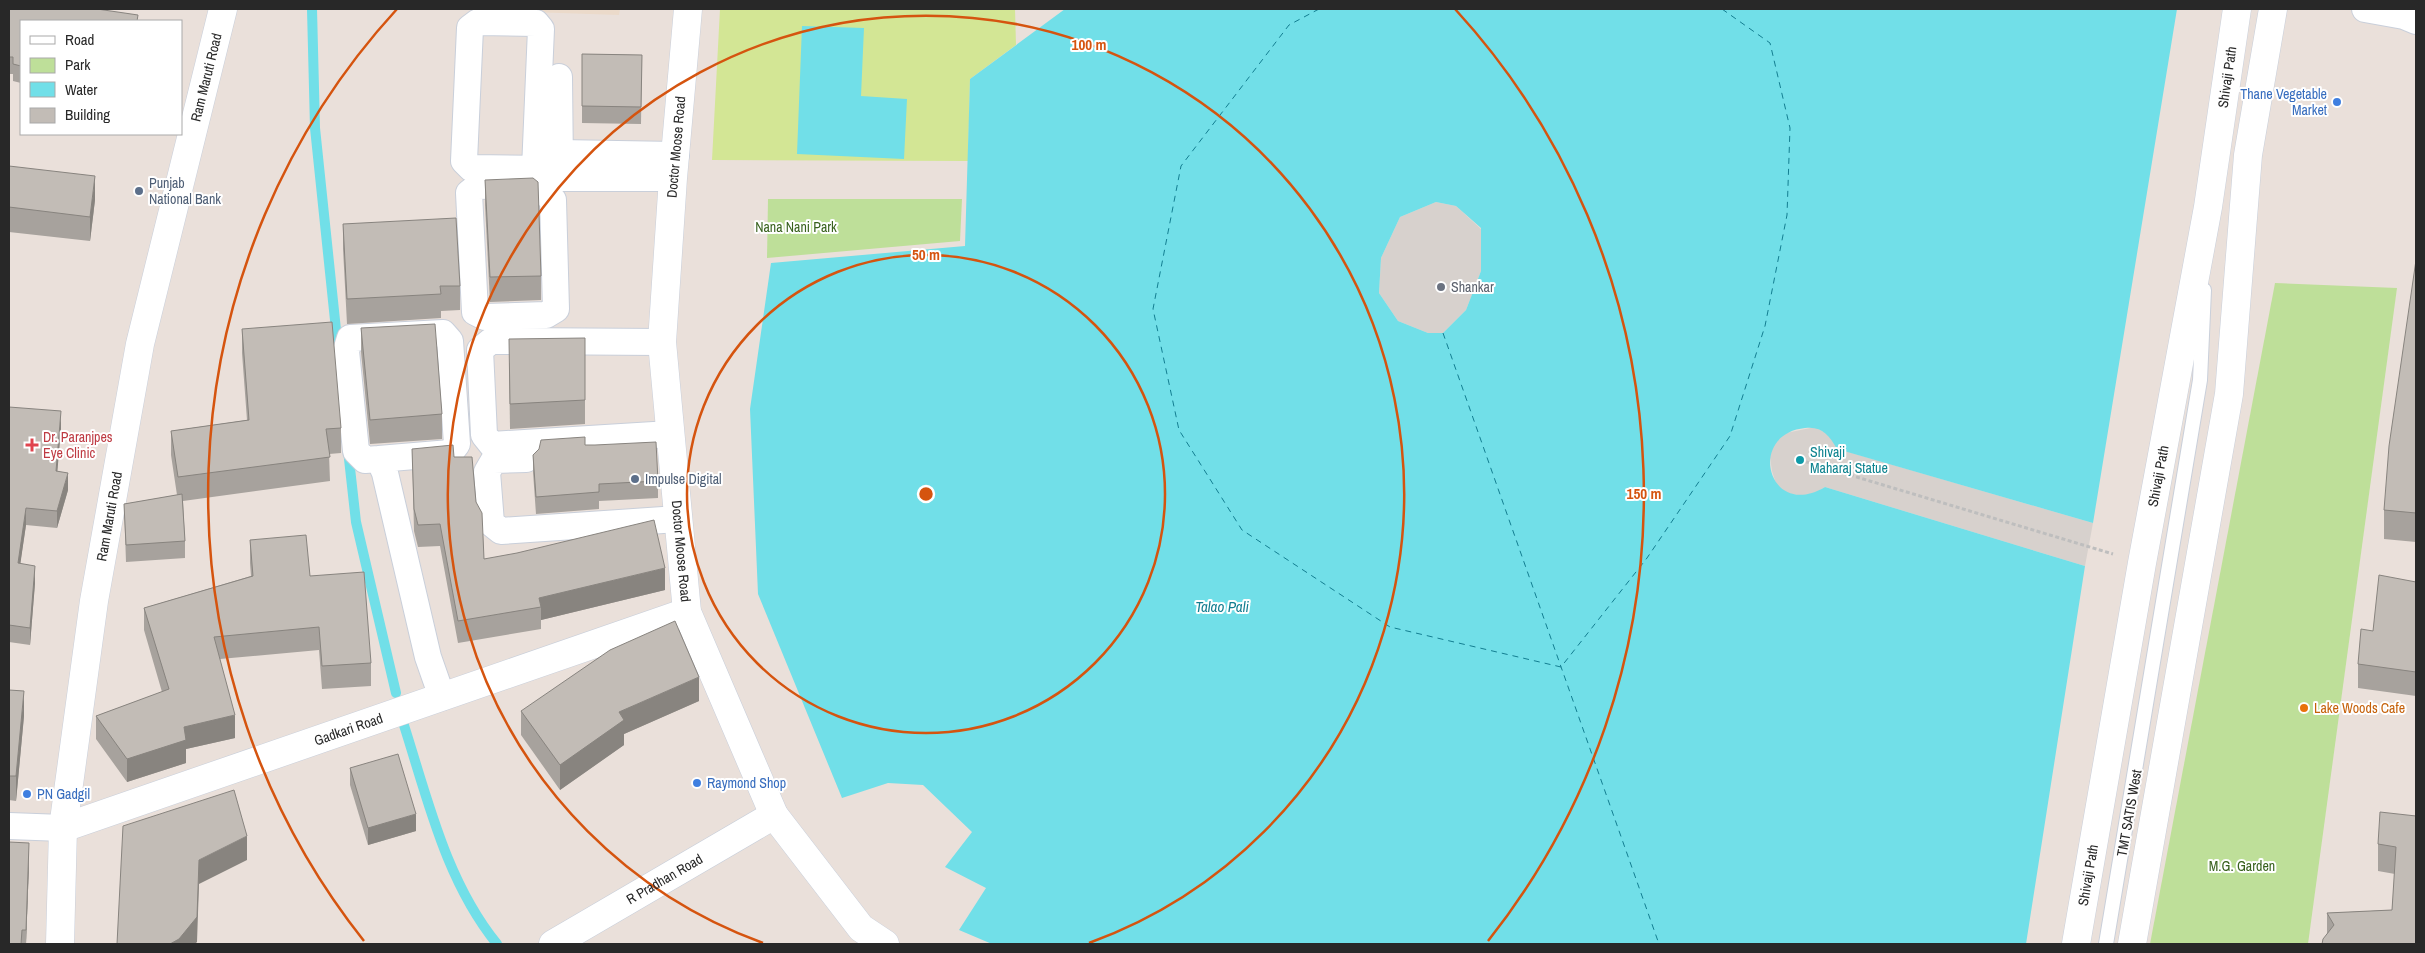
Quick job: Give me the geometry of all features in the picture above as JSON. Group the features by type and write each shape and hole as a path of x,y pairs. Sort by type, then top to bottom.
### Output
{"main road":[{"name":"Ram Maruti Road","path":"60,944 63,828 94,601 140,344 223,9"},
{"name":"Doctor Moose Road","path":"688,9 674,167 662,342 687,612 774,815 861,928 885,944"},
{"name":"Shivaji Path","path":"2076,944 2142,563 2208,207 2236,9"},
{"path":"2132,944 2229,394 2248,156 2273,9"},
{"name":"Gadkari Road","path":"63,828 687,612"},
{"name":"R Pradhan Road","path":"553,944 774,815"}],"street":[{"path":"2365,9 2404,16 2416,21"},
{"path":"535,177 478,186 469,193 474,312 485,318 546,315 556,309 553,200 535,177 542,29 536,23 478,22 470,28 464,161 471,168 535,177 553,184 560,165 559,76"},
{"path":"560,165 674,167"},
{"path":"382,466 450,453 457,444 450,341 443,333 350,338 346,351 356,451 365,460 382,466 474,460"},
{"path":"662,342 491,341 480,350 484,435 492,445 670,442"},
{"path":"670,442 494,460 487,472 491,523 501,531 678,519"},
{"path":"382,466 428,657 442,697"},
{"name":"Gadkari Road","path":"9,826 63,828"}],"lane":[{"name":"TMT SATIS West","path":"2106,944 2200,380 2208,207"}],"path":[{"path":"1800,460 2142,563"}],"shaded area":[{"path":"443,9 620,9 619,15"},
{"path":"1436,202 1456,206 1481,229 1481,271 1466,310 1443,333 1428,333 1398,321 1379,293 1381,258 1400,217"},
{"path":"1815,427 1829,435 1838,449 2093,523 2085,566 1825,487 1815,493 1803,496 1785,493 1776,484 1772,471 1770,457 1773,444 1786,433"}],"green space":[{"path":"720,9 1015,9 1016,45 970,79 968,161 712,160"},
{"name":"Nana Nani Park","path":"768,199 962,199 960,241 767,258"},
{"name":"M.G. Garden","path":"2275,283 2397,288 2308,944 2150,944"}],"water":[{"name":"Talao Pali","path":"1065,9 2177,9 2093,523 1837,449 1828,436 1816,428 1805,428 1787,434 1775,445 1770,458 1772,472 1778,485 1790,493 1805,494 1825,487 2085,566 2026,944 992,944 959,930 986,888 945,867 972,832 923,785 888,783 842,798 758,594 750,409 771,263 965,246 970,79","holes":["1436,202 1456,206 1481,228 1481,271 1466,310 1443,333 1428,333 1398,321 1379,293 1381,258 1400,217"]},
{"path":"802,26 864,28 861,96 907,99 904,159 797,154"}],"building":[{"path":"9,9 97,9 138,15 137,20 20,20 20,66 13,64 13,57 9,57"},
{"path":"582,54 642,55 641,107 582,106"},
{"path":"9,166 95,176 90,217 9,207"},
{"path":"533,178 538,182 541,276 490,277 485,180"},
{"path":"456,218 460,286 440,286 441,294 347,299 343,224"},
{"path":"2416,260 2416,513 2384,510 2389,446"},
{"path":"332,322 341,428 326,429 330,457 178,477 171,431 249,420 242,329"},
{"path":"435,324 442,414 370,420 361,328"},
{"path":"585,338 585,400 510,404 509,339"},
{"path":"9,407 61,411 56,471 68,473 57,511 26,508 18,563 35,566 30,628 9,625"},
{"path":"585,437 585,445 656,442 658,481 599,484 599,492 536,497 533,455 539,449 541,440"},
{"path":"453,445 454,457 472,457 476,502 482,513 484,559 517,553 654,520 665,568 539,598 541,607 458,621 440,524 418,525 414,509 412,449"},
{"path":"182,494 185,541 126,545 124,504"},
{"path":"306,535 310,576 364,572 371,663 322,666 319,627 214,637 235,715 184,727 186,740 127,759 96,716 169,689 144,608 253,576 250,540"},
{"path":"2379,575 2416,582 2416,672 2358,664 2361,629 2373,631"},
{"path":"675,621 699,677 619,712 624,720 560,765 521,711 610,650"},
{"path":"9,690 24,691 16,776 9,776"},
{"path":"398,754 416,814 368,828 350,768"},
{"path":"234,790 247,836 199,860 197,917 179,939 170,944 117,944 123,826"},
{"path":"2380,812 2416,816 2416,944 2322,944 2323,939 2334,925 2327,913 2392,910 2396,847 2378,844"},
{"path":"9,842 29,843 26,930 22,930 21,944 9,944"}],"waterway":[{"path":"312,9 315,128 338,349"},
{"path":"348,450 356,522 396,693"},
{"path":"402,719 429,807 451,865 479,919 497,944"}],"ferry route":[{"path":"1319,9 1289,25 1181,166 1153,309 1179,430 1242,530 1390,627 1561,667 1647,558 1730,436 1765,326 1787,215 1790,128 1770,43 1722,9"},
{"path":"1443,333 1659,944"}],"place":[{"name":"Thane Vegetable Market","path":"2337,102"},
{"name":"Punjab National Bank","path":"139,191"},
{"name":"Shankar","path":"1441,287"},
{"name":"Dr. Paranjpes Eye Clinic","path":"32,445"},
{"name":"Shivaji Maharaj Statue","path":"1800,460"},
{"name":"Impulse Digital","path":"635,479"},
{"name":"Lake Woods Cafe","path":"2304,708"},
{"name":"Raymond Shop","path":"697,783"},
{"name":"PN Gadgil","path":"27,794"}]}
